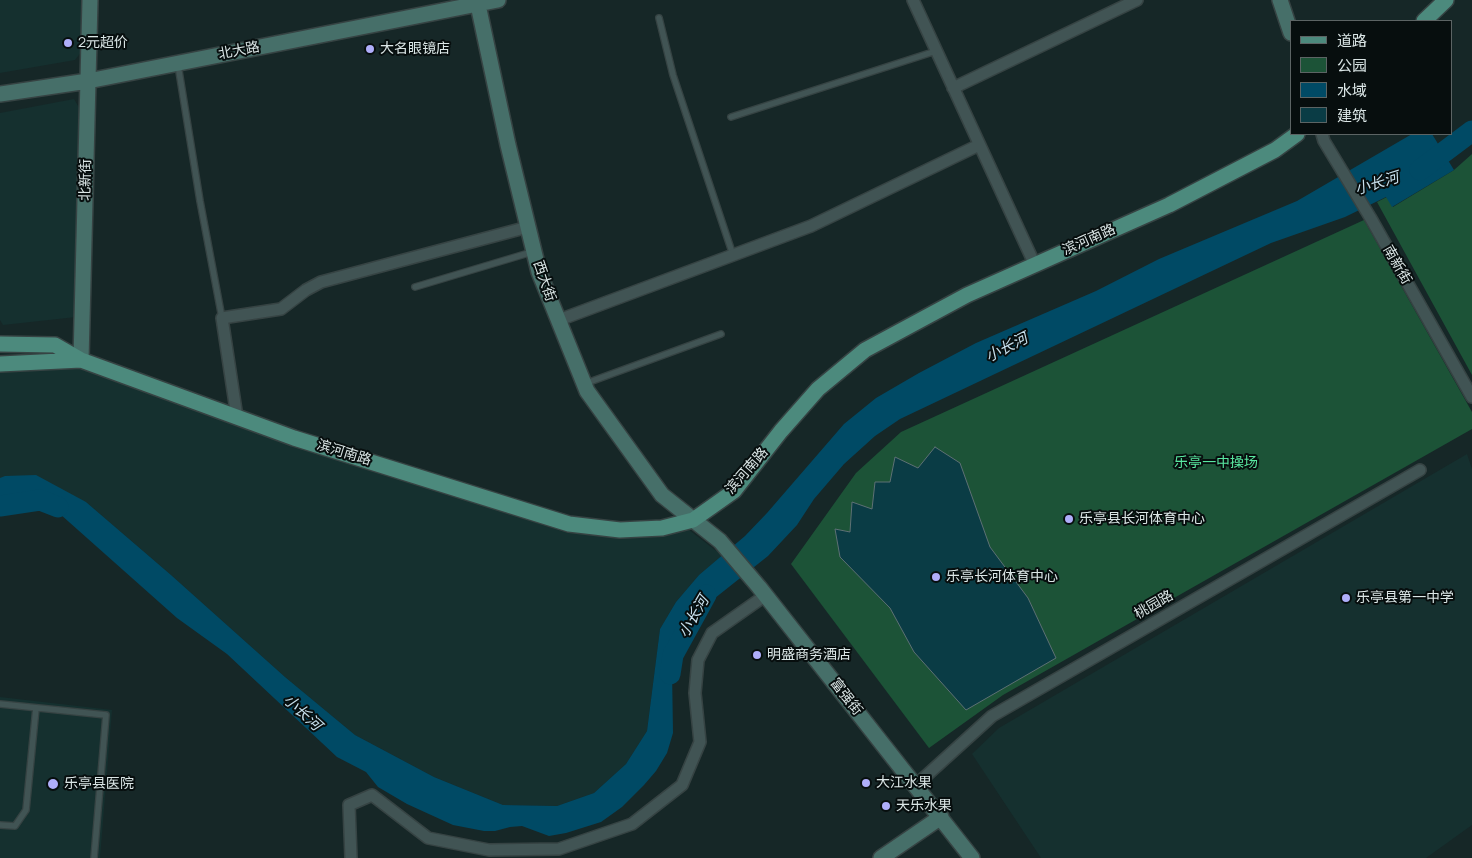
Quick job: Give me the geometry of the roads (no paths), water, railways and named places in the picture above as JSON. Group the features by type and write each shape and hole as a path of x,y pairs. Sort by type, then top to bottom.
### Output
{"main road":[{"path":"1425,20 1446,0"},
{"name":"滨河南路","path":"0,344 55,345 81,360 294,438 569,524 620,530 662,528 693,520 734,490 781,431 818,389 865,350 967,295 1169,205 1275,150 1296,135"},
{"name":"滨河南路","path":"0,364 81,360"}],"street":[{"name":"北新街","path":"81,360 90,0"},
{"name":"北大路","path":"0,94 88,80 477,2 498,0"},
{"path":"913,0 1034,265"},
{"path":"953,88 1137,0"},
{"path":"1280,0 1290,31"},
{"name":"西大街","path":"477,2 508,144 539,272 584,384 587,391 662,495 693,520"},
{"name":"南新街","path":"1323,137 1472,397"},
{"path":"558,320 811,226 980,144"},
{"path":"238,417 222,318 280,309 306,290 321,282 528,227"},
{"name":"桃园路","path":"916,785 992,716 1420,470"},
{"name":"富强街","path":"693,520 720,541 762,591 972,858"},
{"path":"351,858 349,805 372,795 428,838 509,854 559,849 632,824 682,785 700,742 695,693 698,660 712,633 762,591"},
{"path":"881,858 940,817"}],"lane":[{"path":"659,18 672,74 733,255"},
{"path":"731,116 936,51"},
{"path":"178,63 200,201 222,318"},
{"path":"415,287 534,251"},
{"path":"584,384 721,334"},
{"path":"0,704 106,715 94,858"},
{"path":"0,825 15,826 26,810 36,708"}],"water":[{"path":"1410,135 1433,135 1454,170 1392,207 1386,197 1345,217 1271,243 900,419 875,436 844,464 814,499 797,525 768,556 710,602 688,625 678,646 672,670 673,733 667,753 656,771 622,807 601,822 566,833 549,836 522,826 484,831 453,825 407,804 378,787 366,772 337,757 227,654 177,618 60,514 41,503 26,500 7,502 0,506 0,478 5,476 36,475 86,502 285,677 355,735 434,777 503,805 557,806 594,793 626,764 647,731 660,629 676,602 699,575 745,536 767,513 844,424 876,398 976,343 1096,291 1159,259 1297,201"}],"waterway":[{"name":"小长河","path":"1420,170 1472,131"},
{"name":"小长河","path":"0,506 40,500 58,507"},
{"name":"小长河","path":"670,674 673,655 706,595"}],"place":[{"name":"2元超价","path":"68,43"},
{"name":"大名眼镜店","path":"370,49"},
{"name":"乐亭县长河体育中心","path":"1069,519"},
{"name":"乐亭长河体育中心","path":"936,577"},
{"name":"乐亭县第一中学","path":"1346,598"},
{"name":"明盛商务酒店","path":"757,655"},
{"name":"大江水果","path":"866,783"},
{"name":"乐亭县医院","path":"53,784"},
{"name":"天乐水果","path":"886,806"}],"park label":[{"name":"乐亭一中操场","path":"1216,463"}]}
